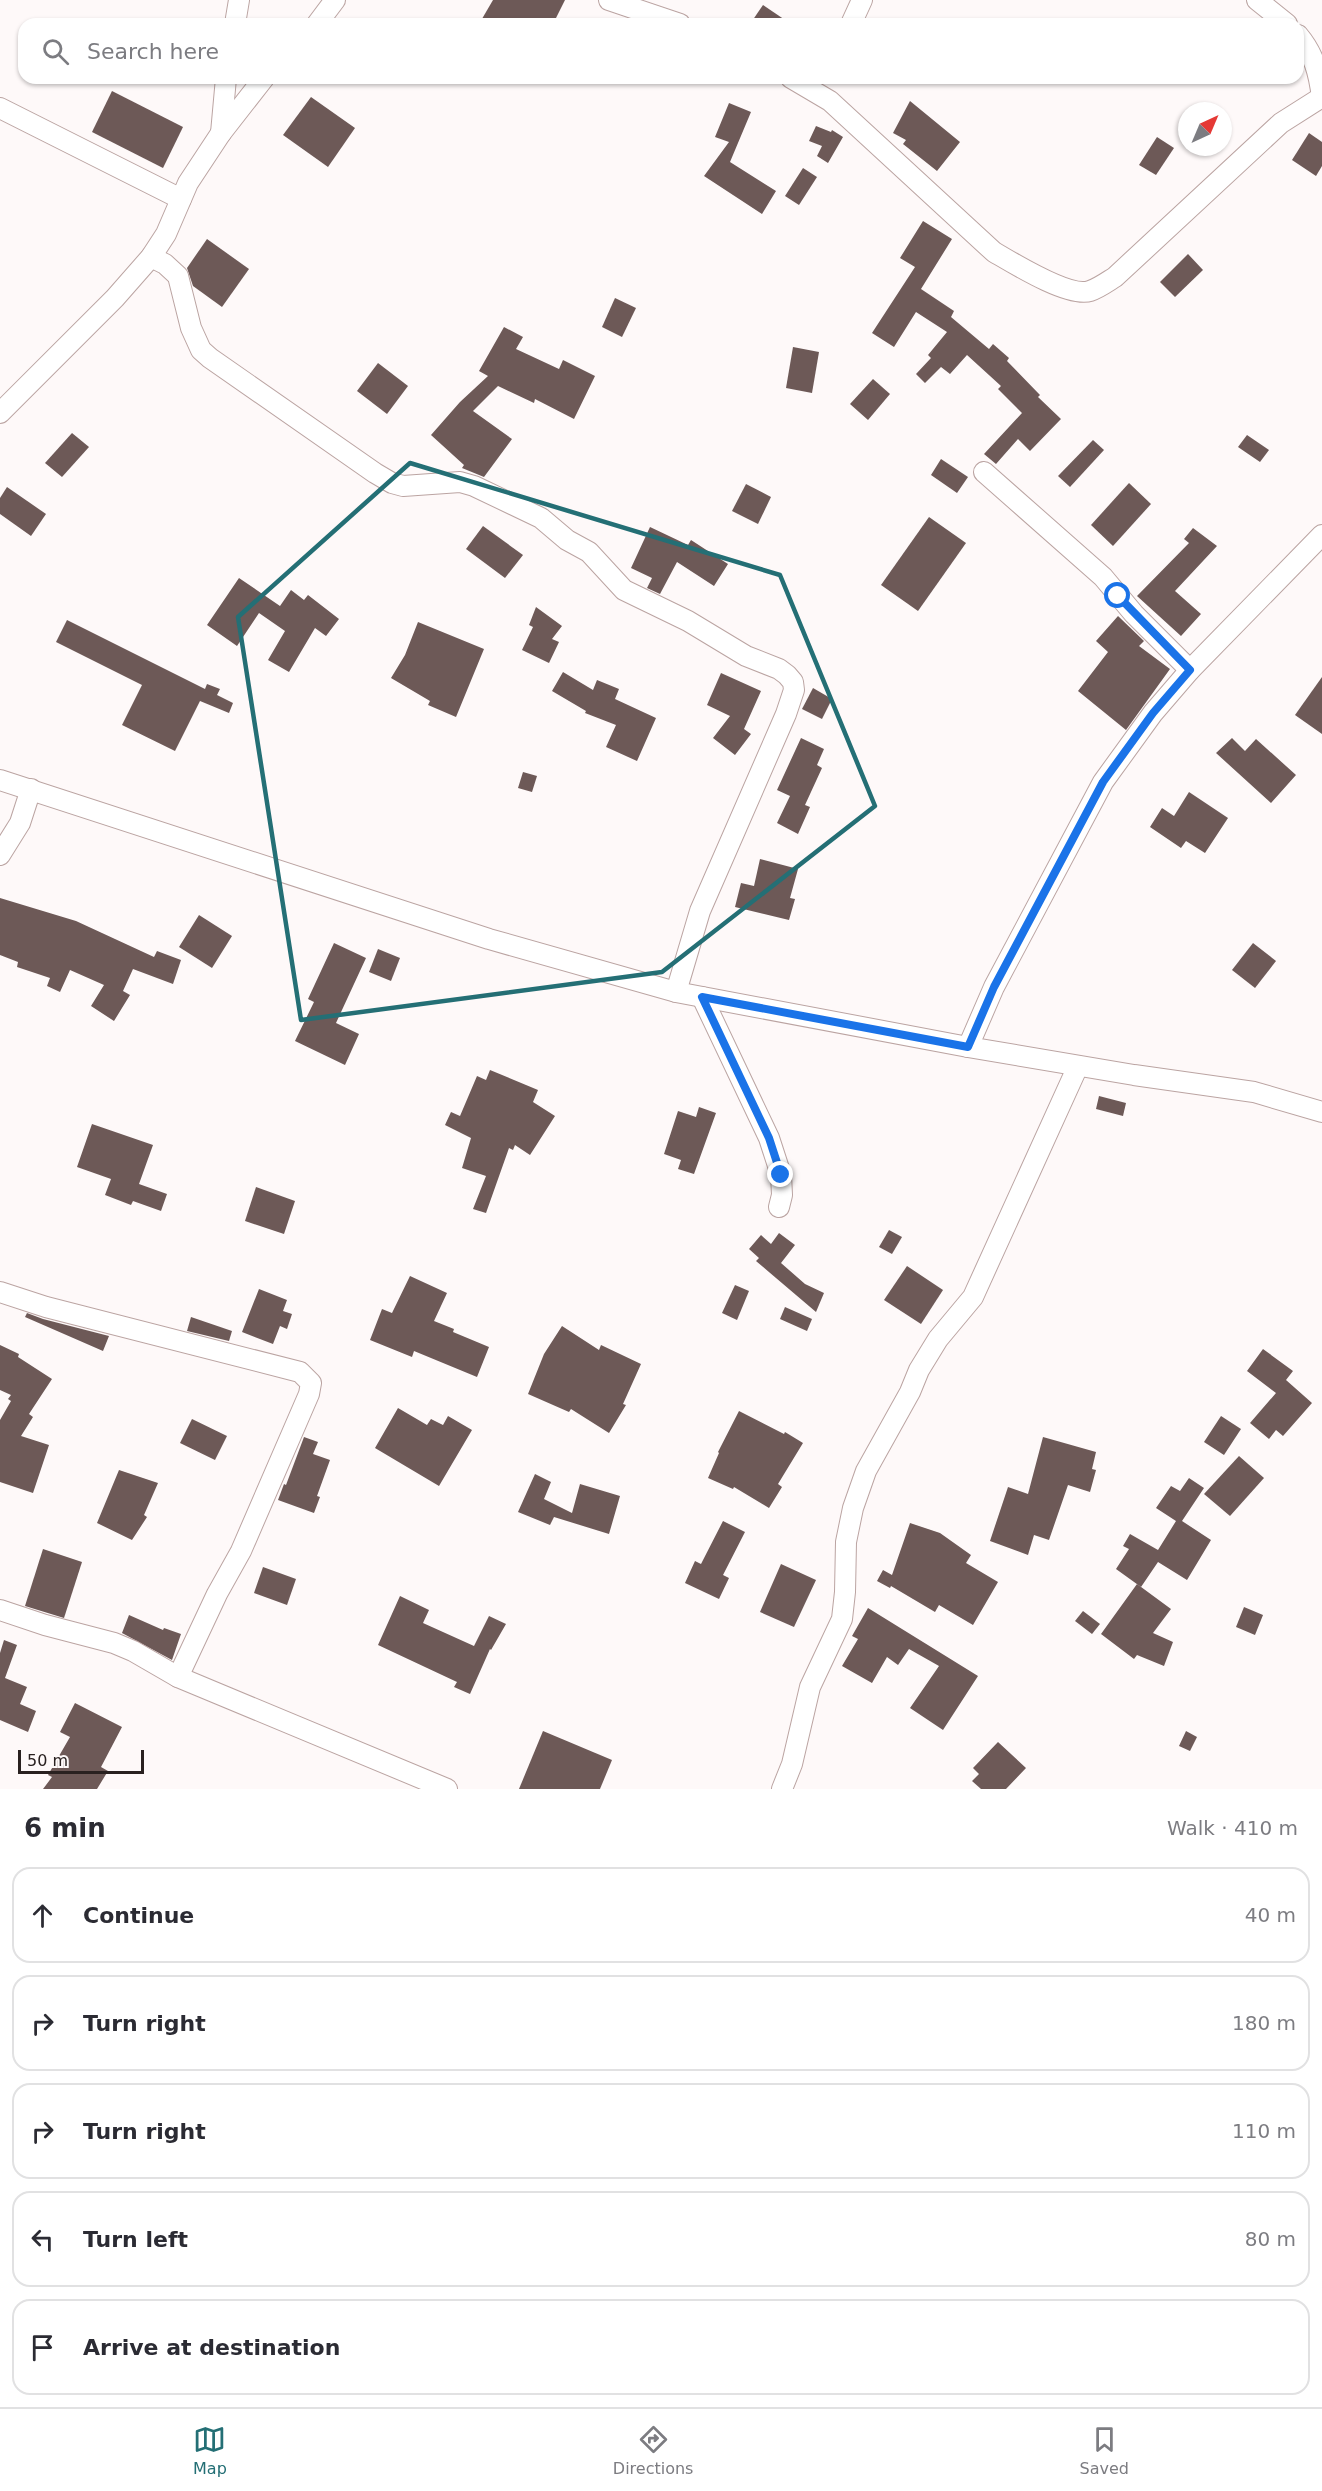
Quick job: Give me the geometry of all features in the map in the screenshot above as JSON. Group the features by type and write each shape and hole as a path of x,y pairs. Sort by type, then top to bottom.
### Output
{"street":[{"path":"236,18 239,0"},
{"path":"322,18 335,0"},
{"path":"609,0 662,18"},
{"path":"854,18 862,0"},
{"path":"1257,0 1280,18"},
{"path":"809,84 994,252 1067,289 1082,292 1090,291 1115,277 1281,123 1322,97 1318,68 1304,43"},
{"path":"220,133 225,84"},
{"path":"0,413 107,306 151,257 166,234 188,183 220,133 259,84"},
{"path":"827,84 828,100"},
{"path":"0,108 182,199"},
{"path":"151,257 165,264 178,276 191,328 201,350 220,367 275,402 318,435 375,473 392,483 403,486 460,482 474,486 541,518 567,540 589,552 624,590 688,621 746,656 779,669 790,678 795,690 790,704 741,823 700,911 676,992"},
{"path":"984,472 1103,576 1134,614 1190,670"},
{"path":"968,1047 994,987 1103,782 1153,713 1190,670 1322,535"},
{"path":"0,780 489,939 676,992 968,1047 1254,1092 1322,1112"},
{"path":"0,855 20,823 31,789"},
{"path":"702,997 769,1138 781,1175 782,1195 779,1207"},
{"path":"782,1789 792,1764 810,1687 842,1619 846,1542 853,1508 866,1471 938,1339 973,1297 1078,1066"},
{"path":"0,1292 45,1307 300,1372 311,1383 241,1551 217,1594 177,1677"},
{"path":"0,1610 45,1625 114,1643 133,1651 177,1677 447,1789"}],"highlighted area":[{"path":"410,463 780,575 875,806 662,972 301,1020 238,617"}],"building":[{"path":"493,0 565,0 556,18 482,18"},
{"path":"763,5 782,18 754,18"},
{"path":"112,91 183,127 163,168 92,132"},
{"path":"311,97 355,128 328,167 283,135"},
{"path":"910,101 960,142 937,171 903,144 906,140 893,133"},
{"path":"729,103 751,112 730,162 776,191 762,214 704,176 729,142 715,137"},
{"path":"816,126 831,132 832,130 843,137 828,163 817,156 822,146 809,141"},
{"path":"1309,133 1322,142 1322,166 1316,176 1292,160"},
{"path":"1157,137 1174,148 1156,175 1139,165"},
{"path":"803,168 817,177 799,205 785,196"},
{"path":"923,221 952,239 921,289 954,311 951,317 989,349 993,344 1009,358 1007,361 1040,395 1038,397 1061,419 1030,451 1018,439 996,464 984,454 1022,413 998,389 1001,386 967,355 950,374 941,367 925,383 916,374 931,358 928,355 947,332 916,312 894,347 872,333 915,267 900,258"},
{"path":"207,239 249,269 222,307 193,286 187,268"},
{"path":"1188,254 1203,270 1175,297 1160,282"},
{"path":"615,298 636,308 622,337 602,327"},
{"path":"504,327 523,337 516,349 559,369 563,360 595,376 574,419 535,399 534,403 498,386 473,411 512,439 484,477 462,468 464,465 431,435 460,402 488,376 479,371"},
{"path":"793,347 819,352 812,393 786,388"},
{"path":"378,363 408,386 387,414 357,391"},
{"path":"873,379 890,394 868,420 850,404"},
{"path":"72,433 89,447 62,477 45,463"},
{"path":"1247,435 1269,450 1260,462 1238,447"},
{"path":"1093,440 1104,450 1070,487 1058,476"},
{"path":"941,459 968,477 957,493 931,475"},
{"path":"1129,483 1151,504 1113,546 1091,525"},
{"path":"746,484 771,497 758,524 732,511"},
{"path":"7,487 46,514 31,536 0,514 0,498"},
{"path":"929,517 966,543 918,611 881,585"},
{"path":"483,526 523,555 505,578 466,549"},
{"path":"650,527 688,545 691,540 728,564 714,586 677,562 660,594 647,588 652,578 631,568"},
{"path":"1193,528 1217,546 1175,591 1201,614 1181,636 1137,596 1189,543 1184,539"},
{"path":"239,578 280,606 291,590 304,600 308,595 339,619 326,636 315,628 289,672 268,660 285,631 259,613 237,646 207,625"},
{"path":"536,607 562,626 552,639 559,642 549,663 522,650 533,627 529,625"},
{"path":"1118,616 1144,641 1139,646 1170,669 1126,730 1078,691 1108,652 1096,641"},
{"path":"67,620 205,689 207,684 220,689 217,695 233,703 229,713 200,701 175,751 122,725 142,685 56,642"},
{"path":"418,622 484,649 456,717 428,705 430,701 391,678 405,655"},
{"path":"563,672 593,690 597,680 619,689 615,699 656,718 637,761 606,747 616,725 585,713 586,711 552,691"},
{"path":"721,673 761,691 744,729 751,734 735,755 713,738 730,716 707,705"},
{"path":"1322,677 1322,734 1295,715"},
{"path":"813,688 832,699 822,719 802,709"},
{"path":"801,738 824,749 817,765 822,768 805,805 810,807 798,834 777,823 790,796 777,790"},
{"path":"1232,738 1245,751 1256,739 1296,775 1271,803 1216,753"},
{"path":"523,772 537,776 532,792 518,788"},
{"path":"1189,792 1228,818 1205,853 1186,841 1181,848 1150,827 1162,808 1174,816"},
{"path":"760,859 798,869 790,898 795,899 789,920 735,907 741,883 754,886"},
{"path":"0,898 76,921 154,957 157,951 181,960 173,984 133,969 123,991 130,995 114,1021 91,1006 104,985 70,970 60,992 47,986 50,978 17,967 18,962 0,955"},
{"path":"199,915 232,936 212,968 179,947"},
{"path":"334,943 366,958 336,1023 359,1034 345,1065 295,1041 314,1002 308,999"},
{"path":"1253,943 1276,961 1255,988 1232,970"},
{"path":"378,949 400,958 391,981 369,972"},
{"path":"490,1070 538,1090 533,1102 555,1116 530,1155 515,1145 513,1150 509,1148 486,1213 473,1209 486,1176 462,1168 471,1138 445,1125 451,1112 460,1116 477,1076 486,1080"},
{"path":"1099,1096 1126,1103 1123,1116 1096,1109"},
{"path":"699,1107 716,1113 694,1174 678,1169 681,1160 664,1154 678,1111 696,1117"},
{"path":"92,1124 153,1145 139,1184 167,1194 161,1211 133,1201 131,1205 105,1195 111,1179 77,1167"},
{"path":"256,1187 295,1201 284,1234 245,1221"},
{"path":"889,1230 902,1237 892,1254 879,1247"},
{"path":"779,1233 795,1245 781,1263 805,1284 824,1293 816,1312 756,1261 759,1258 749,1249 761,1235 771,1244"},
{"path":"907,1266 943,1290 921,1324 884,1300"},
{"path":"410,1276 447,1293 434,1321 454,1329 453,1332 489,1347 477,1377 414,1351 412,1357 370,1340 382,1309 392,1313"},
{"path":"735,1285 749,1291 737,1320 722,1313"},
{"path":"259,1289 287,1300 283,1311 292,1314 287,1329 280,1326 273,1344 242,1332"},
{"path":"785,1307 812,1319 807,1331 780,1319"},
{"path":"27,1313 109,1336 103,1351 25,1317"},
{"path":"191,1317 232,1331 229,1341 187,1331"},
{"path":"562,1326 599,1350 601,1345 641,1364 623,1404 626,1405 609,1433 571,1409 569,1412 528,1394 544,1354"},
{"path":"0,1345 19,1354 18,1357 52,1379 29,1414 33,1417 21,1436 49,1445 33,1493 0,1482 0,1420 11,1401 8,1399 11,1395 0,1390"},
{"path":"1263,1349 1293,1371 1286,1380 1312,1403 1283,1436 1276,1430 1269,1439 1250,1423 1276,1393 1247,1371"},
{"path":"398,1408 427,1425 431,1419 443,1425 448,1416 472,1430 439,1486 375,1448"},
{"path":"739,1411 803,1443 778,1484 782,1487 769,1508 734,1487 733,1489 708,1478 718,1452"},
{"path":"1221,1416 1241,1429 1224,1455 1204,1442"},
{"path":"192,1419 227,1436 215,1460 180,1443"},
{"path":"304,1437 318,1442 313,1454 330,1460 317,1496 320,1497 314,1513 278,1500"},
{"path":"1043,1437 1096,1452 1092,1469 1096,1470 1090,1492 1068,1485 1049,1540 1034,1535 1028,1555 990,1541 1008,1487 1028,1494"},
{"path":"1239,1456 1264,1478 1230,1516 1204,1494"},
{"path":"119,1470 158,1483 144,1515 147,1517 132,1540 97,1523"},
{"path":"535,1474 551,1482 544,1499 572,1513 580,1484 620,1496 609,1534 554,1517 550,1525 518,1512"},
{"path":"1189,1478 1204,1488 1182,1521 1211,1540 1187,1580 1158,1562 1141,1587 1116,1569 1129,1549 1123,1546 1130,1534 1158,1550 1176,1521 1156,1508 1171,1486 1180,1491"},
{"path":"723,1521 745,1532 723,1575 729,1578 719,1599 685,1583 695,1561 701,1564"},
{"path":"910,1523 940,1533 971,1555 966,1563 998,1582 973,1625 939,1605 935,1612 891,1586 890,1588 877,1581 883,1570 892,1575"},
{"path":"43,1549 82,1562 64,1618 25,1606"},
{"path":"781,1564 816,1580 794,1627 760,1612"},
{"path":"263,1567 296,1579 287,1605 254,1593"},
{"path":"1137,1584 1171,1609 1153,1633 1173,1642 1164,1666 1137,1655 1134,1659 1101,1634"},
{"path":"400,1596 429,1610 423,1623 474,1646 489,1616 506,1624 490,1649 470,1694 454,1687 457,1682 378,1645"},
{"path":"1244,1607 1263,1615 1255,1635 1236,1627"},
{"path":"868,1608 978,1676 943,1730 910,1708 939,1666 909,1649 898,1665 887,1657 872,1683 842,1666 858,1639 852,1636"},
{"path":"1083,1611 1100,1624 1092,1634 1075,1621"},
{"path":"129,1615 163,1630 164,1628 181,1634 172,1660 122,1633"},
{"path":"4,1640 17,1645 5,1678 27,1687 20,1704 36,1711 28,1732 0,1720 0,1653"},
{"path":"75,1703 122,1727 101,1767 108,1771 97,1789 43,1789 52,1777 48,1775 70,1737 60,1732"},
{"path":"543,1731 612,1760 600,1789 519,1789"},
{"path":"1186,1731 1197,1737 1190,1751 1179,1746"},
{"path":"998,1742 1026,1768 1006,1789 981,1789 972,1781 979,1774 973,1768"}],"route":[{"path":"781,1175 769,1138 702,997 968,1047 994,987 1103,782 1153,713 1190,670 1118,596"}]}
